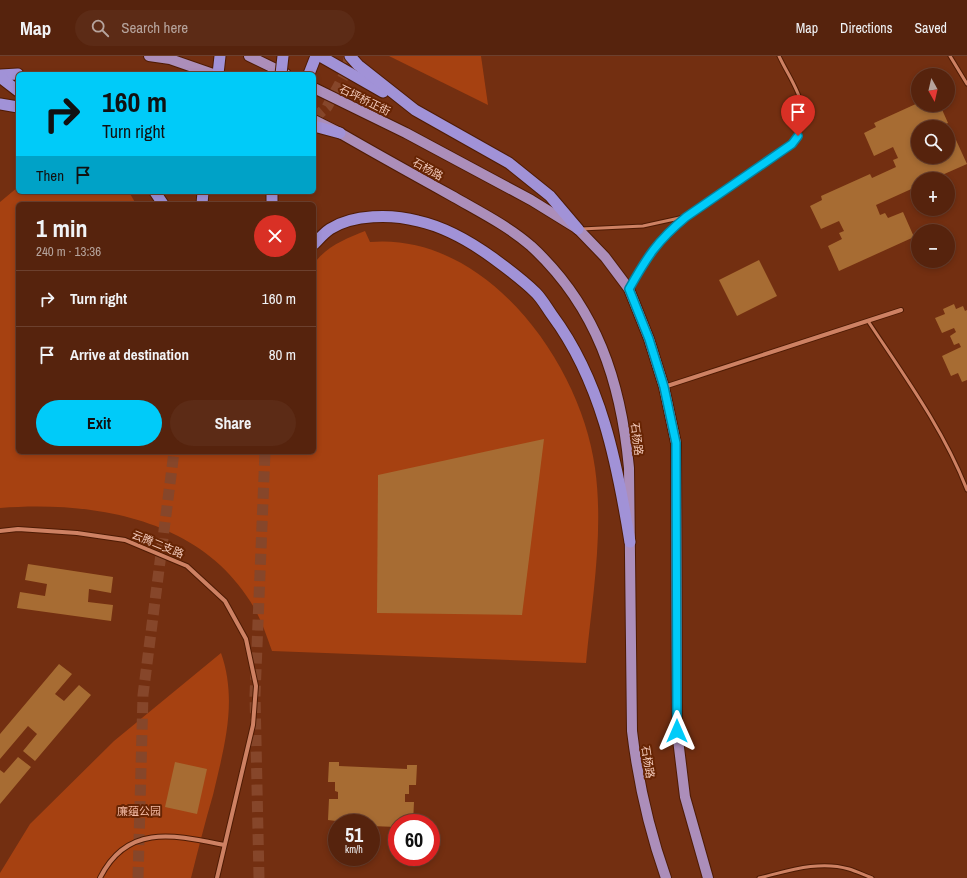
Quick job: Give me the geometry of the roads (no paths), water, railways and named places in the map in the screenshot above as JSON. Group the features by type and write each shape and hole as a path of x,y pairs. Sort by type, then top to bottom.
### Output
{"highway":[{"path":"218,72 220,56"},
{"path":"281,72 283,56"},
{"path":"310,72 316,56"},
{"path":"320,56 509,163 550,196 578,229"},
{"path":"350,56 358,65 415,110"},
{"path":"0,76 16,74"},
{"path":"0,76 16,89"},
{"path":"0,104 16,107"},
{"path":"316,127 340,133"},
{"path":"316,242 330,229 354,220 378,216 403,217 429,223 456,235 480,249 508,269 536,293 562,328 582,363 597,398 608,433 620,481 630,542"}],"main road":[{"path":"149,56 170,59 207,72"},
{"path":"249,56 282,72"},
{"name":"石坪桥正街","path":"316,89 406,133"},
{"path":"316,121 340,133"},
{"name":"石杨路","path":"340,133 500,223 530,246 557,275 585,312 606,355 618,394 625,430 629,468 632,731 637,772 646,813 666,878"},
{"name":"石杨路","path":"406,133 531,200 578,229 605,257 629,289 649,339 664,387 676,443 677,731 685,797 708,878"}],"street":[{"path":"664,387 901,310"},
{"name":"云腾二支路","path":"0,531 18,529 76,533 125,540 187,566 225,601 246,640 256,686 253,725 217,878"},
{"path":"100,878 115,857 128,844 143,838 179,836 224,845"}],"lane":[{"path":"629,289 648,255 658,242 686,217 792,144 798,136 804,118 800,98 779,56"},
{"path":"950,56 967,84"},
{"path":"578,229 643,226 686,217"},
{"path":"868,321 940,434 952,456 967,490"},
{"path":"759,878 813,866 831,865 848,869 872,878"}],"tunnel":[{"path":"316,116 327,107 348,68 349,56"},
{"path":"138,878 143,695 174,454"},
{"path":"259,878 255,695 265,454"}],"park label":[{"name":"廉蕴公园","path":"139,811"}]}
